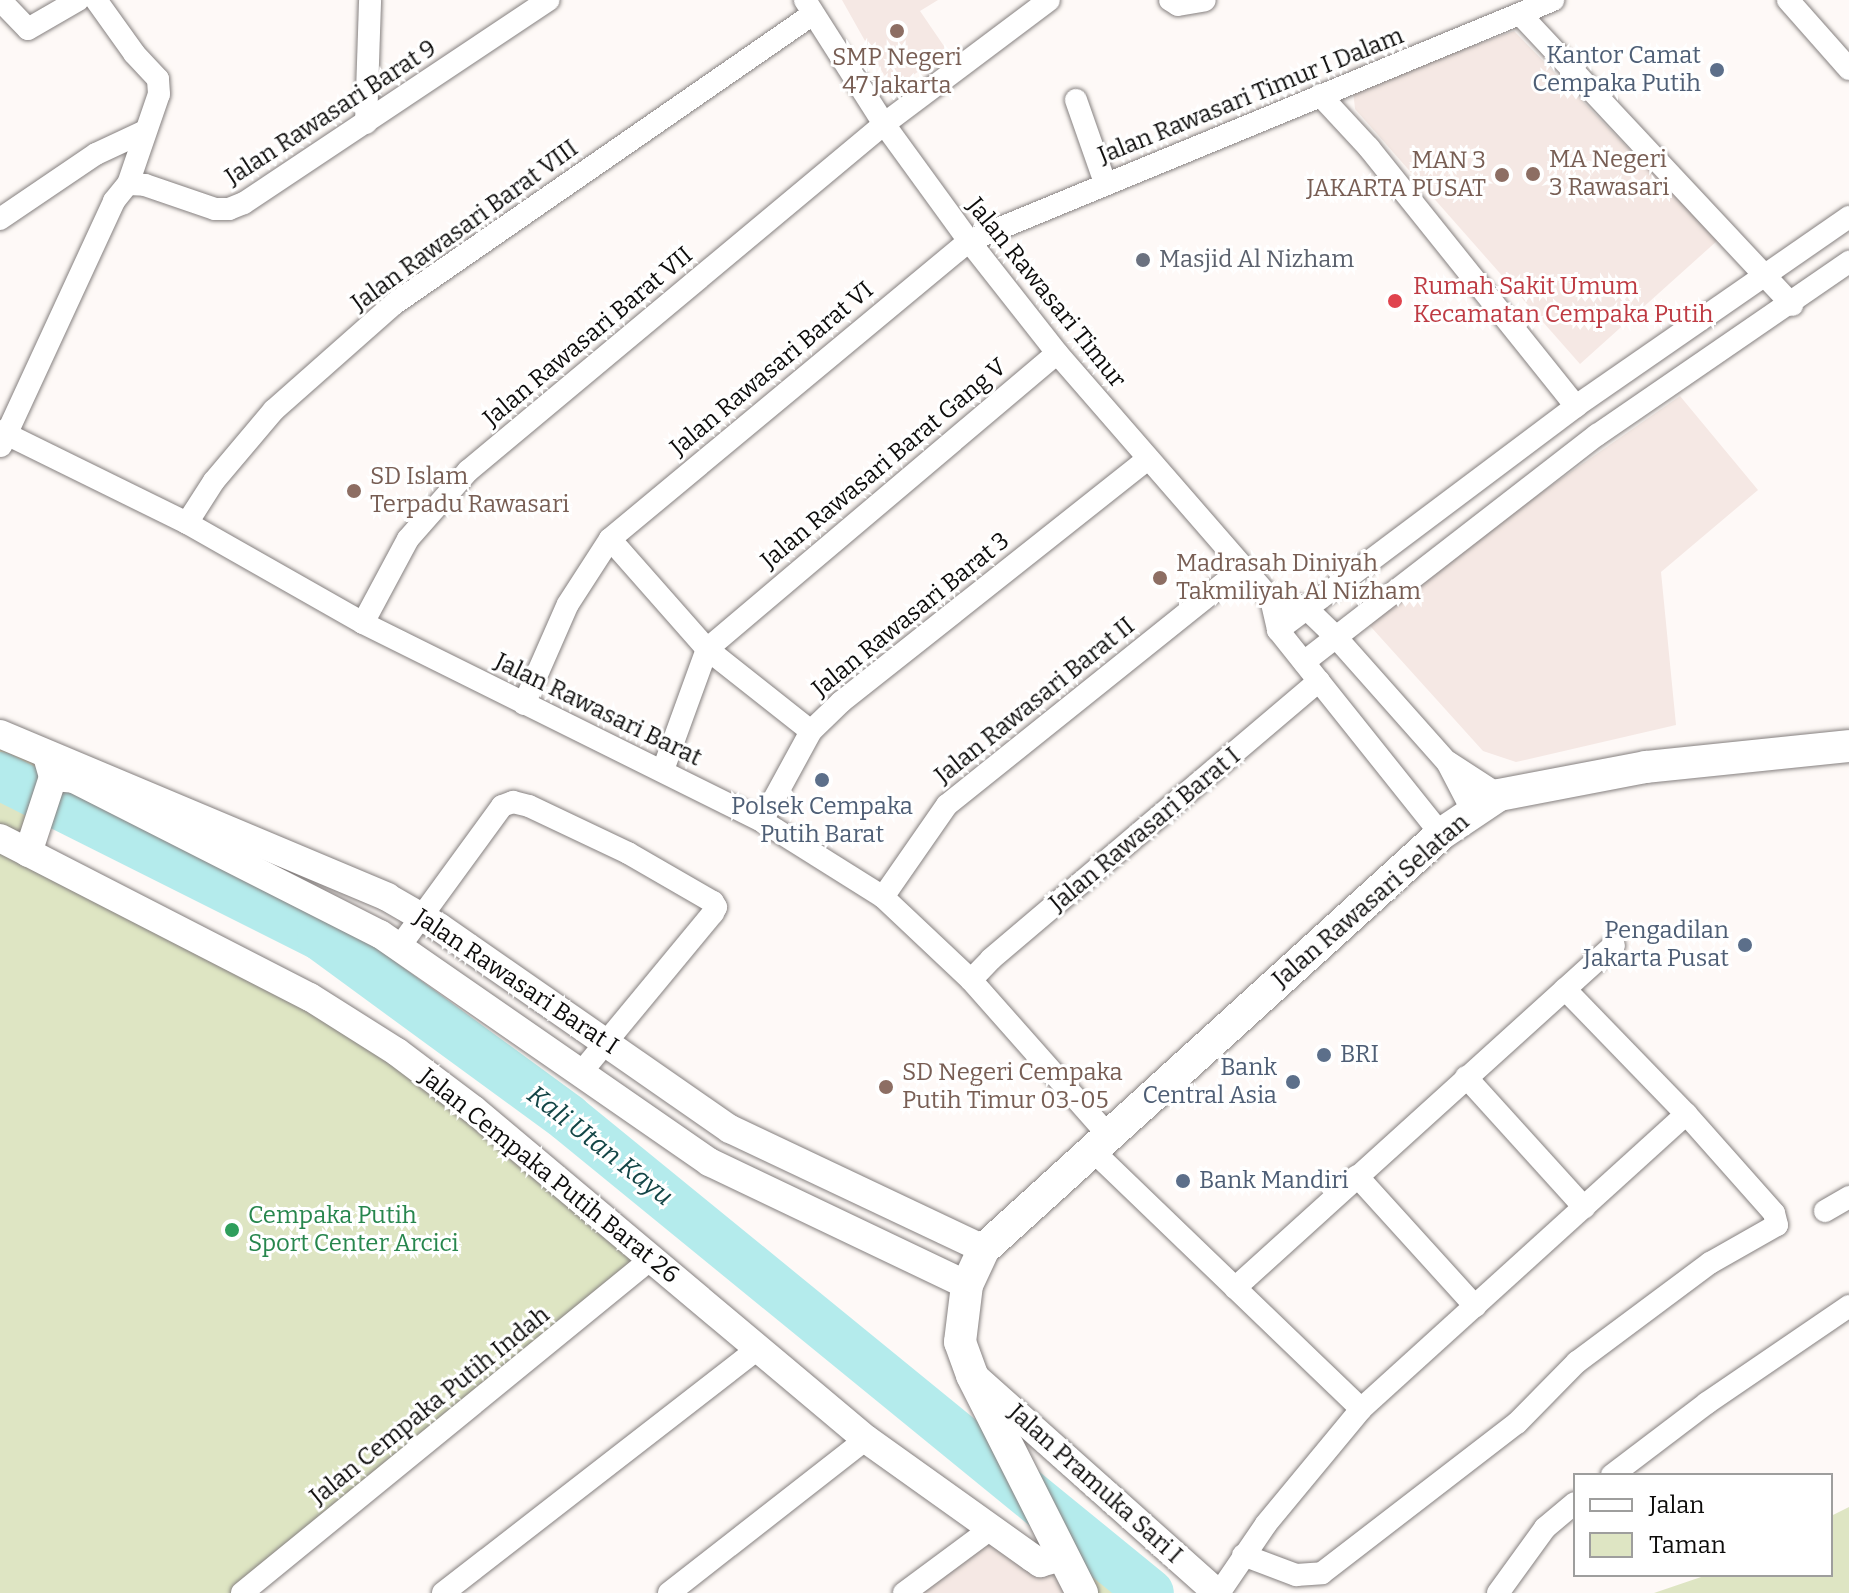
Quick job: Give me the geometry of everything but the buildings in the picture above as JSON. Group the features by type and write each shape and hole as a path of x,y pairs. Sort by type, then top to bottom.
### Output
{"main road":[{"name":"Jalan Rawasari Selatan","path":"984,1249 1441,834 1499,795 1646,767 1849,746"},
{"path":"984,1249 967,1285 960,1342 972,1375 1082,1593"}],"street":[{"path":"0,0 28,29 78,0"},
{"path":"2,438 114,201 128,184 161,84 128,47 96,0"},
{"path":"366,123 370,0"},
{"name":"Jalan Rawasari Barat 9","path":"128,184 145,185 215,209 229,209 366,123 548,0"},
{"name":"Jalan Rawasari Barat VII","path":"363,623 408,539 468,471 884,124 1049,0"},
{"path":"1170,0 1178,5 1205,0"},
{"name":"Jalan Rawasari Timur I Dalam","path":"969,241 1553,0"},
{"path":"1788,0 1849,69"},
{"name":"Jalan Rawasari Timur","path":"809,7 884,124 969,241 1057,353 1271,599 1278,630 1441,834"},
{"name":"Jalan Rawasari Barat VIII","path":"187,523 214,481 274,410 394,304 809,7"},
{"path":"1521,15 1792,305"},
{"path":"1320,95 1369,148 1576,406"},
{"path":"1076,100 1105,183"},
{"path":"0,219 96,154 143,132"},
{"path":"1278,630 1576,406 1767,277 1849,217"},
{"name":"Jalan Rawasari Barat VI","path":"524,704 568,604 610,539 969,241"},
{"path":"1304,662 1597,435 1792,305 1849,262"},
{"name":"Jalan Rawasari Barat Gang V","path":"707,649 1057,353"},
{"name":"Jalan Rawasari Barat","path":"2,438 187,523 363,623 762,821 883,897 971,980 1099,1142 1235,1288 1361,1409"},
{"name":"Jalan Rawasari Barat 3","path":"707,649 811,731 841,702 1148,459"},
{"path":"610,539 707,649 663,770"},
{"name":"Jalan Rawasari Barat II","path":"883,897 947,805 1243,568"},
{"path":"1271,599 1306,608 1335,636 1447,762 1473,812"},
{"name":"Jalan Rawasari Barat I","path":"971,980 991,959 1319,681"},
{"path":"762,821 811,731"},
{"name":"Jalan Rawasari Barat I","path":"0,734 32,745 235,845 400,946 709,1162 967,1285"},
{"path":"31,845 51,783 47,757 32,745"},
{"path":"1447,762 1499,795"},
{"name":"Jalan Rawasari Barat I","path":"51,783 74,779 235,845 387,897 422,917 730,1129 984,1249"},
{"path":"400,946 502,806 513,802 529,806 628,853 713,902 716,907 713,913 604,1041 580,1074"},
{"name":"Jalan Cempaka Putih Barat 26","path":"0,838 31,845 310,997 397,1052 474,1110 866,1439 989,1530 1040,1563 1062,1557"},
{"path":"1235,1288 1614,945"},
{"path":"1243,1555 1296,1575 1322,1573 1517,1423 1577,1362 1710,1263 1772,1231 1777,1225 1774,1213 1686,1114 1565,989"},
{"path":"1466,1077 1584,1207"},
{"path":"1218,1593 1243,1555 1361,1409 1686,1114"},
{"path":"1357,1176 1475,1306"},
{"path":"1825,1211 1849,1197"},
{"name":"Jalan Cempaka Putih Indah","path":"242,1593 651,1259"},
{"path":"1615,1473 1707,1403 1849,1306"},
{"path":"443,1593 758,1349"},
{"name":"Jalan Pramuka Sari I","path":"972,1375 1218,1593"},
{"path":"669,1593 866,1439"},
{"path":"1498,1593 1545,1528 1573,1505"},
{"path":"904,1593 989,1530"}],"shaded area":[{"name":"SMP Negeri 47 Jakarta","path":"842,0 938,0 920,11 948,52 892,89"},
{"name":"MA Negeri 3 Rawasari","path":"1514,31 1718,240 1580,364 1355,109 1353,89"},
{"path":"1680,396 1758,490 1661,572 1676,725 1516,762 1483,751 1362,617"},
{"path":"989,1530 1096,1593 902,1593"}],"green space":[{"path":"0,738 50,762 28,850 0,836"},
{"path":"0,847 212,958 392,1059 637,1263 235,1593 0,1593"},
{"path":"1038,1499 1086,1540 1151,1593 1084,1593"},
{"path":"1849,1507 1849,1593 1654,1593 1701,1577 1833,1577 1833,1515"}],"waterway":[{"name":"Kali Utan Kayu","path":"0,776 321,937 568,1118 1150,1593"}],"place":[{"name":"SMP Negeri 47 Jakarta","path":"897,31"},
{"name":"Kantor Camat Cempaka Putih","path":"1717,70"},
{"name":"MA Negeri 3 Rawasari","path":"1533,174"},
{"name":"MAN 3 JAKARTA PUSAT","path":"1502,175"},
{"name":"Masjid Al Nizham","path":"1143,260"},
{"name":"Rumah Sakit Umum Kecamatan Cempaka Putih","path":"1395,301"},
{"name":"SD Islam Terpadu Rawasari","path":"354,491"},
{"name":"Madrasah Diniyah Takmiliyah Al Nizham","path":"1160,578"},
{"name":"Polsek Cempaka Putih Barat","path":"822,780"},
{"name":"Pengadilan Jakarta Pusat","path":"1745,945"},
{"name":"BRI","path":"1324,1055"},
{"name":"Bank Central Asia","path":"1293,1082"},
{"name":"SD Negeri Cempaka Putih Timur 03-05","path":"886,1087"},
{"name":"Bank Mandiri","path":"1183,1181"},
{"name":"Cempaka Putih Sport Center Arcici","path":"232,1230"}]}
